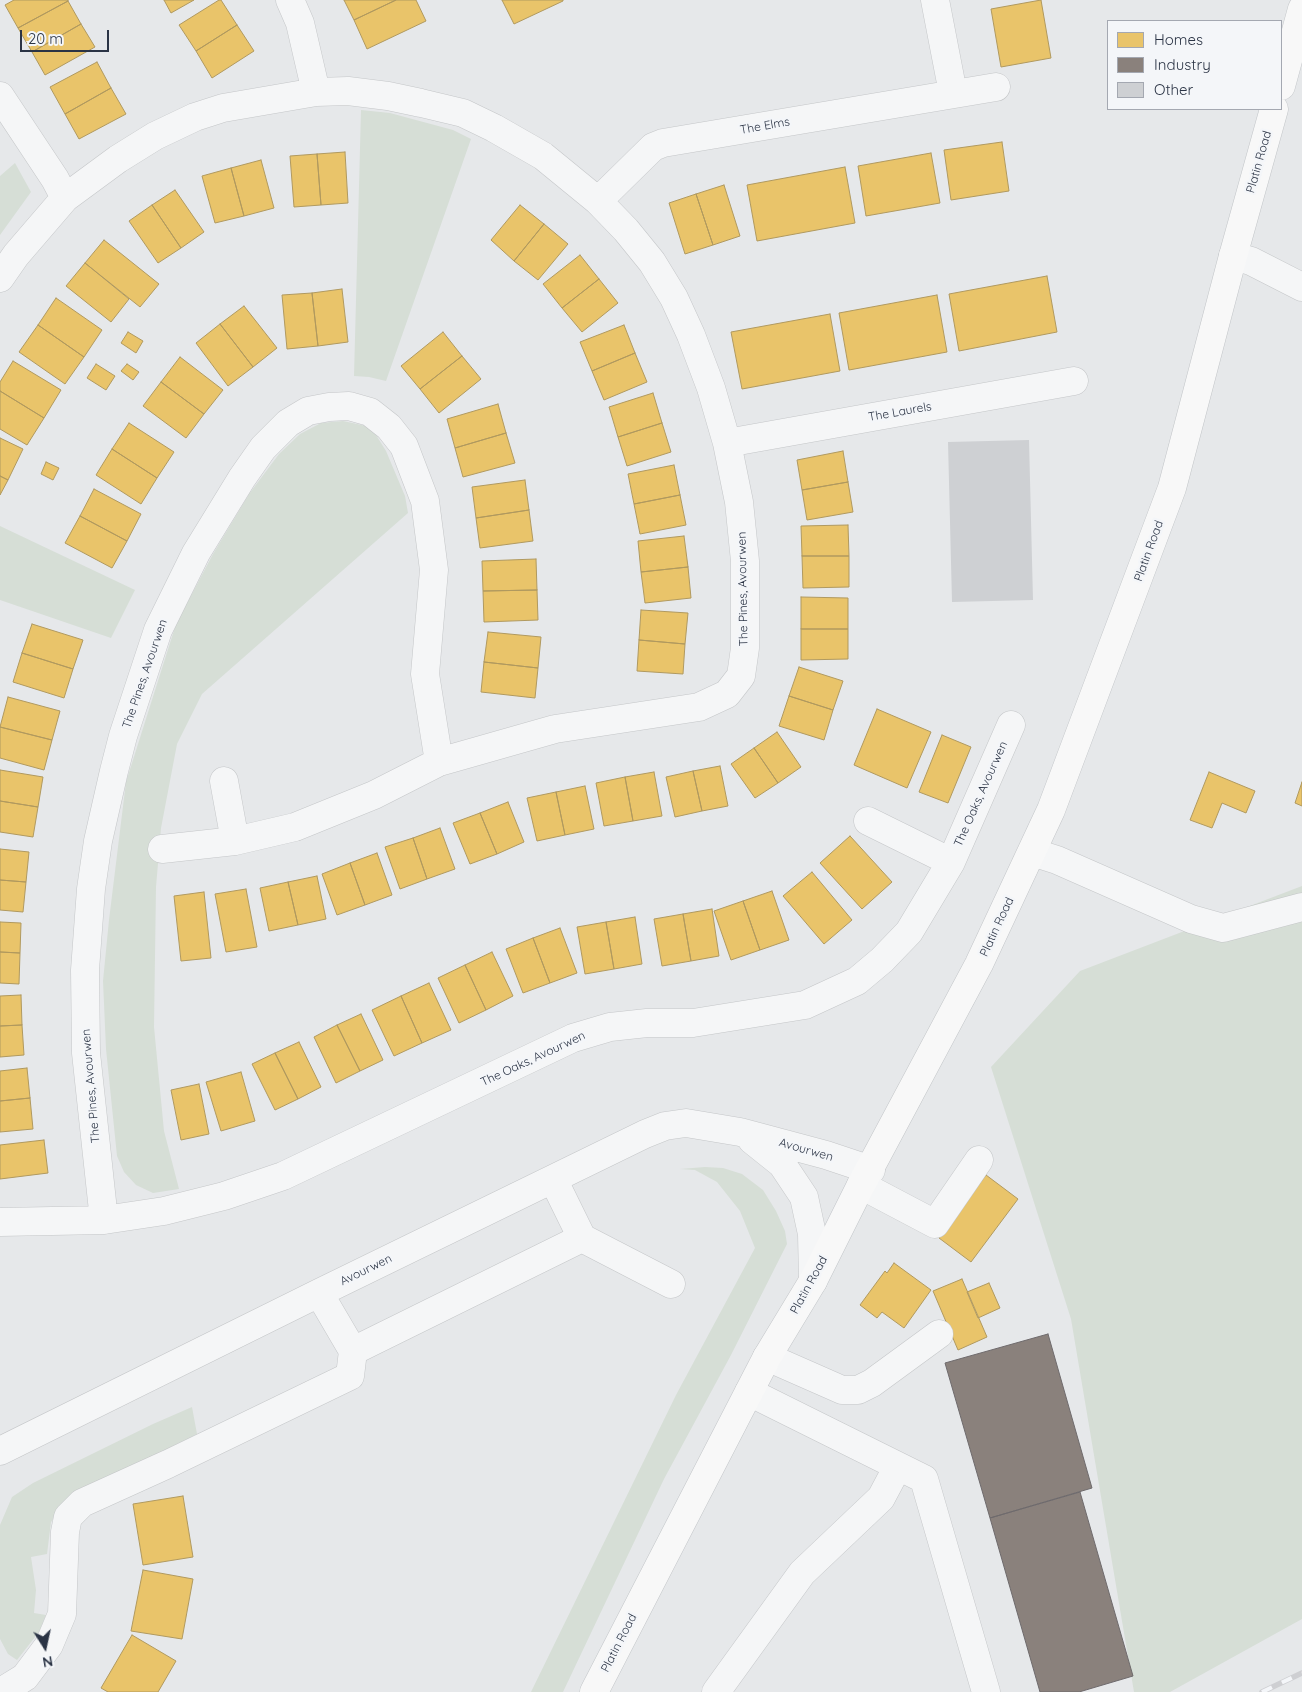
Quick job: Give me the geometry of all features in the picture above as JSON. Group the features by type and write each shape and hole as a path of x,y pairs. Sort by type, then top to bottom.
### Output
{"main road":[{"path":"1282,82 1302,9"},
{"name":"Platin Road","path":"594,1692 767,1357 813,1281 979,964 1032,852 1069,765 1172,488 1274,110"}],"street":[{"path":"290,0 300,23 316,92"},
{"path":"935,0 953,93"},
{"name":"The Elms","path":"598,201 653,147 663,143 996,87"},
{"name":"The Pines, Avourwen","path":"0,278 16,255 65,198 118,159 155,136 194,116 223,108 316,92 348,91 388,96 463,113 543,156 598,201 626,230 652,262 674,298 691,335 711,388 727,443 739,502 744,561 745,648 741,676 727,694 699,707 555,729 439,762 374,795 295,826 235,841 162,850"},
{"path":"0,96 55,179 65,198"},
{"path":"1233,256 1251,261 1302,287"},
{"name":"The Laurels","path":"727,443 1074,381"},
{"name":"The Pines, Avourwen","path":"104,1220 86,1053 85,970 91,889 98,841 114,771 123,736 158,630 196,553 242,478 263,448 288,424 308,411 349,406 370,412 390,427 404,446 425,501 434,570 425,674 439,762"},
{"name":"The Oaks, Avourwen","path":"104,1220 164,1212 224,1196 283,1176 414,1116 573,1038 610,1027 647,1023 693,1023 805,1005 857,981 882,960 909,932 951,862 1011,725"},
{"path":"224,781 235,841"},
{"name":"The Oaks, Avourwen","path":"868,821 951,862"},
{"path":"1032,852 1057,860 1191,919 1223,928 1302,908"},
{"name":"Avourwen","path":"0,1451 319,1293 665,1126 686,1123 740,1132 826,1155 866,1178 935,1224 979,1160"},
{"name":"Avourwen","path":"740,1132 767,1150 782,1164 804,1197 812,1234 813,1281"},
{"path":"553,1179 582,1238 671,1284"},
{"path":"0,1222 104,1220"},
{"path":"353,1351 582,1238"},
{"path":"1,1692 25,1676 49,1645 62,1614 65,1532 68,1517 82,1503 168,1464 350,1376 353,1351 319,1293"},
{"path":"767,1357 842,1390 858,1390 872,1384 939,1334"},
{"path":"749,1392 924,1479 986,1692"},
{"path":"716,1692 802,1573 881,1498 898,1466"}],"shaded area":[{"path":"361,110 390,113 453,130 471,139 386,381 354,376"},
{"path":"15,163 31,192 0,235 0,176"},
{"path":"343,421 371,427 386,451 405,496 408,513 202,694 177,744 161,828 156,887 154,1027 164,1131 179,1189 153,1193 136,1185 124,1172 117,1156 106,1049 103,981 126,782 176,624 213,554 249,494 279,454 300,434 321,423"},
{"path":"0,526 135,590 111,638 0,600"},
{"path":"1302,886 1302,1619 1170,1692 1134,1692 1071,1319 991,1067 1080,971"},
{"path":"723,1168 742,1174 763,1190 776,1211 785,1231 787,1244 731,1355 664,1479 563,1692 531,1692 676,1395 755,1248 740,1211 717,1182 695,1170 680,1169"},
{"path":"192,1407 197,1434 66,1501 51,1522 47,1554 31,1557 36,1590 34,1613 46,1615 39,1632 17,1660 8,1654 0,1639 0,1525 12,1497 33,1483"}],"building: Homes":[{"path":"14,0 68,1 18,28 5,5"},
{"path":"164,0 194,0 171,13"},
{"path":"221,0 237,25 196,51 179,25"},
{"path":"344,0 396,0 354,20"},
{"path":"396,0 416,0 426,21 367,49 354,20"},
{"path":"502,0 563,0 563,1 514,24"},
{"path":"1041,0 1051,58 1001,67 991,9"},
{"path":"68,1 81,24 32,52 18,28"},
{"path":"81,24 95,47 45,75 32,52"},
{"path":"237,25 254,51 212,78 196,51"},
{"path":"97,62 111,88 65,114 50,87"},
{"path":"111,88 126,114 79,139 65,114"},
{"path":"1002,142 1009,191 951,200 944,150"},
{"path":"345,152 348,203 321,205 317,154"},
{"path":"931,153 940,203 866,216 858,166"},
{"path":"317,154 321,205 294,207 290,156"},
{"path":"261,160 274,208 244,216 231,168"},
{"path":"845,167 855,223 757,241 747,185"},
{"path":"231,168 244,216 215,223 202,176"},
{"path":"724,185 740,236 713,245 696,194"},
{"path":"175,190 204,232 181,248 152,205"},
{"path":"696,194 713,245 685,254 669,203"},
{"path":"152,205 181,248 158,263 129,221"},
{"path":"520,205 544,224 514,261 491,240"},
{"path":"544,224 568,244 538,280 514,261"},
{"path":"104,240 159,284 140,307 85,263"},
{"path":"580,255 599,279 562,308 543,284"},
{"path":"85,263 129,299 111,322 66,286"},
{"path":"1047,276 1057,332 959,351 949,294"},
{"path":"599,279 618,303 582,332 562,308"},
{"path":"342,289 348,342 318,346 312,293"},
{"path":"312,293 318,346 287,349 282,295"},
{"path":"937,295 947,352 849,370 839,313"},
{"path":"56,298 102,330 84,357 38,325"},
{"path":"244,306 277,348 253,367 220,324"},
{"path":"830,314 840,371 742,389 731,332"},
{"path":"220,324 253,367 228,386 196,343"},
{"path":"38,325 84,357 65,384 19,352"},
{"path":"624,325 635,353 592,371 580,342"},
{"path":"128,332 143,341 136,353 121,343"},
{"path":"443,332 462,356 420,389 401,366"},
{"path":"635,353 647,382 604,400 592,371"},
{"path":"462,356 481,379 439,413 420,389"},
{"path":"180,357 223,390 204,414 161,382"},
{"path":"13,361 61,390 44,418 0,391 0,382"},
{"path":"96,364 115,376 106,390 87,378"},
{"path":"127,364 139,372 133,380 121,371"},
{"path":"161,382 204,414 186,438 143,406"},
{"path":"0,391 44,418 27,445 0,429"},
{"path":"653,393 662,423 618,437 609,407"},
{"path":"498,404 506,433 455,448 447,419"},
{"path":"129,423 174,452 157,478 112,449"},
{"path":"662,423 671,452 627,466 618,437"},
{"path":"506,433 515,463 463,477 455,448"},
{"path":"0,438 23,449 8,480 0,476"},
{"path":"112,449 157,478 141,504 96,475"},
{"path":"843,451 848,482 802,490 797,460"},
{"path":"46,462 59,468 53,480 41,474"},
{"path":"674,465 680,495 634,504 628,474"},
{"path":"0,476 8,480 0,495"},
{"path":"525,480 529,510 476,518 472,487"},
{"path":"848,482 853,512 807,520 802,490"},
{"path":"94,489 141,514 127,541 80,516"},
{"path":"680,495 686,525 640,534 634,504"},
{"path":"529,510 533,541 480,548 476,518"},
{"path":"80,516 127,541 112,568 65,543"},
{"path":"848,525 849,556 802,556 801,526"},
{"path":"684,536 688,567 641,572 638,541"},
{"path":"802,556 849,556 849,587 803,588"},
{"path":"536,559 537,590 483,591 482,561"},
{"path":"688,567 691,598 645,603 641,572"},
{"path":"537,590 538,620 484,622 483,591"},
{"path":"801,597 848,598 848,629 801,629"},
{"path":"641,610 688,613 685,644 639,640"},
{"path":"32,624 83,640 73,669 22,653"},
{"path":"801,629 848,629 848,659 801,660"},
{"path":"488,632 541,637 538,668 484,662"},
{"path":"639,640 685,644 683,674 637,671"},
{"path":"22,653 73,669 64,698 13,682"},
{"path":"484,662 538,668 535,698 481,692"},
{"path":"799,667 843,681 833,710 789,696"},
{"path":"789,696 833,710 824,740 779,726"},
{"path":"8,697 60,711 52,740 0,727"},
{"path":"877,709 931,732 907,788 854,765"},
{"path":"0,727 52,740 44,770 0,758"},
{"path":"777,732 801,767 778,783 754,748"},
{"path":"942,735 971,747 948,803 919,792"},
{"path":"754,748 778,783 755,798 731,764"},
{"path":"720,766 728,806 702,811 693,771"},
{"path":"0,770 43,777 38,807 0,801"},
{"path":"693,771 702,811 675,817 666,777"},
{"path":"654,772 662,816 633,821 625,777"},
{"path":"1209,772 1255,791 1246,813 1222,803 1212,828 1190,820"},
{"path":"625,777 633,821 604,826 596,783"},
{"path":"1302,782 1302,806 1295,803"},
{"path":"585,786 594,829 565,835 556,792"},
{"path":"556,792 565,835 537,841 527,798"},
{"path":"0,801 38,807 33,837 0,832"},
{"path":"508,802 524,842 497,854 480,813"},
{"path":"480,813 497,854 470,864 453,823"},
{"path":"440,828 455,869 427,879 413,838"},
{"path":"850,836 892,882 862,909 820,863"},
{"path":"413,838 427,879 400,889 385,847"},
{"path":"0,849 29,852 26,882 0,880"},
{"path":"377,853 392,895 365,905 350,863"},
{"path":"350,863 365,905 337,915 322,874"},
{"path":"812,872 852,920 824,944 783,896"},
{"path":"317,876 326,919 298,925 288,882"},
{"path":"0,880 26,882 23,912 0,910"},
{"path":"288,882 298,925 269,931 260,888"},
{"path":"246,889 257,947 226,952 215,894"},
{"path":"772,891 789,940 760,950 743,901"},
{"path":"204,892 211,958 181,961 174,896"},
{"path":"743,901 760,950 731,960 714,911"},
{"path":"712,909 719,956 691,961 683,914"},
{"path":"683,914 691,961 662,966 654,919"},
{"path":"635,917 642,964 614,969 606,922"},
{"path":"0,922 21,923 20,953 0,952"},
{"path":"606,922 614,969 585,974 577,927"},
{"path":"560,928 577,973 550,983 533,938"},
{"path":"533,938 550,983 523,993 506,949"},
{"path":"0,952 20,953 19,984 0,983"},
{"path":"492,952 513,996 486,1010 465,965"},
{"path":"465,965 486,1010 459,1023 438,978"},
{"path":"429,983 451,1030 422,1043 401,996"},
{"path":"21,995 22,1025 0,1026 0,996"},
{"path":"401,996 422,1043 394,1056 372,1010"},
{"path":"361,1014 383,1060 360,1071 337,1025"},
{"path":"22,1025 24,1055 0,1057 0,1026"},
{"path":"337,1025 360,1071 336,1083 314,1037"},
{"path":"299,1042 321,1087 298,1099 275,1053"},
{"path":"275,1053 298,1099 275,1110 252,1064"},
{"path":"27,1068 30,1098 0,1101 0,1071"},
{"path":"241,1072 255,1121 221,1131 206,1082"},
{"path":"199,1084 209,1134 181,1140 171,1090"},
{"path":"30,1098 33,1129 0,1132 0,1101"},
{"path":"44,1140 48,1173 0,1179 0,1145"},
{"path":"986,1175 1018,1199 971,1262 939,1238"},
{"path":"894,1263 931,1290 904,1328 882,1312 877,1318 860,1305 885,1271 887,1273"},
{"path":"962,1279 987,1337 958,1350 933,1291"},
{"path":"989,1283 1000,1308 978,1318 967,1292"},
{"path":"183,1496 193,1557 143,1565 133,1504"},
{"path":"143,1570 193,1579 182,1639 131,1631"},
{"path":"132,1635 176,1661 158,1692 108,1692 101,1688"}],"building: Industry":[{"path":"1048,1334 1092,1488 990,1518 945,1363"},
{"path":"1080,1492 1133,1676 1079,1692 1040,1692 990,1518"}],"building: Other":[{"path":"1029,440 1033,600 952,602 948,442"}],"railway":[{"path":"1262,1692 1302,1673"}]}
